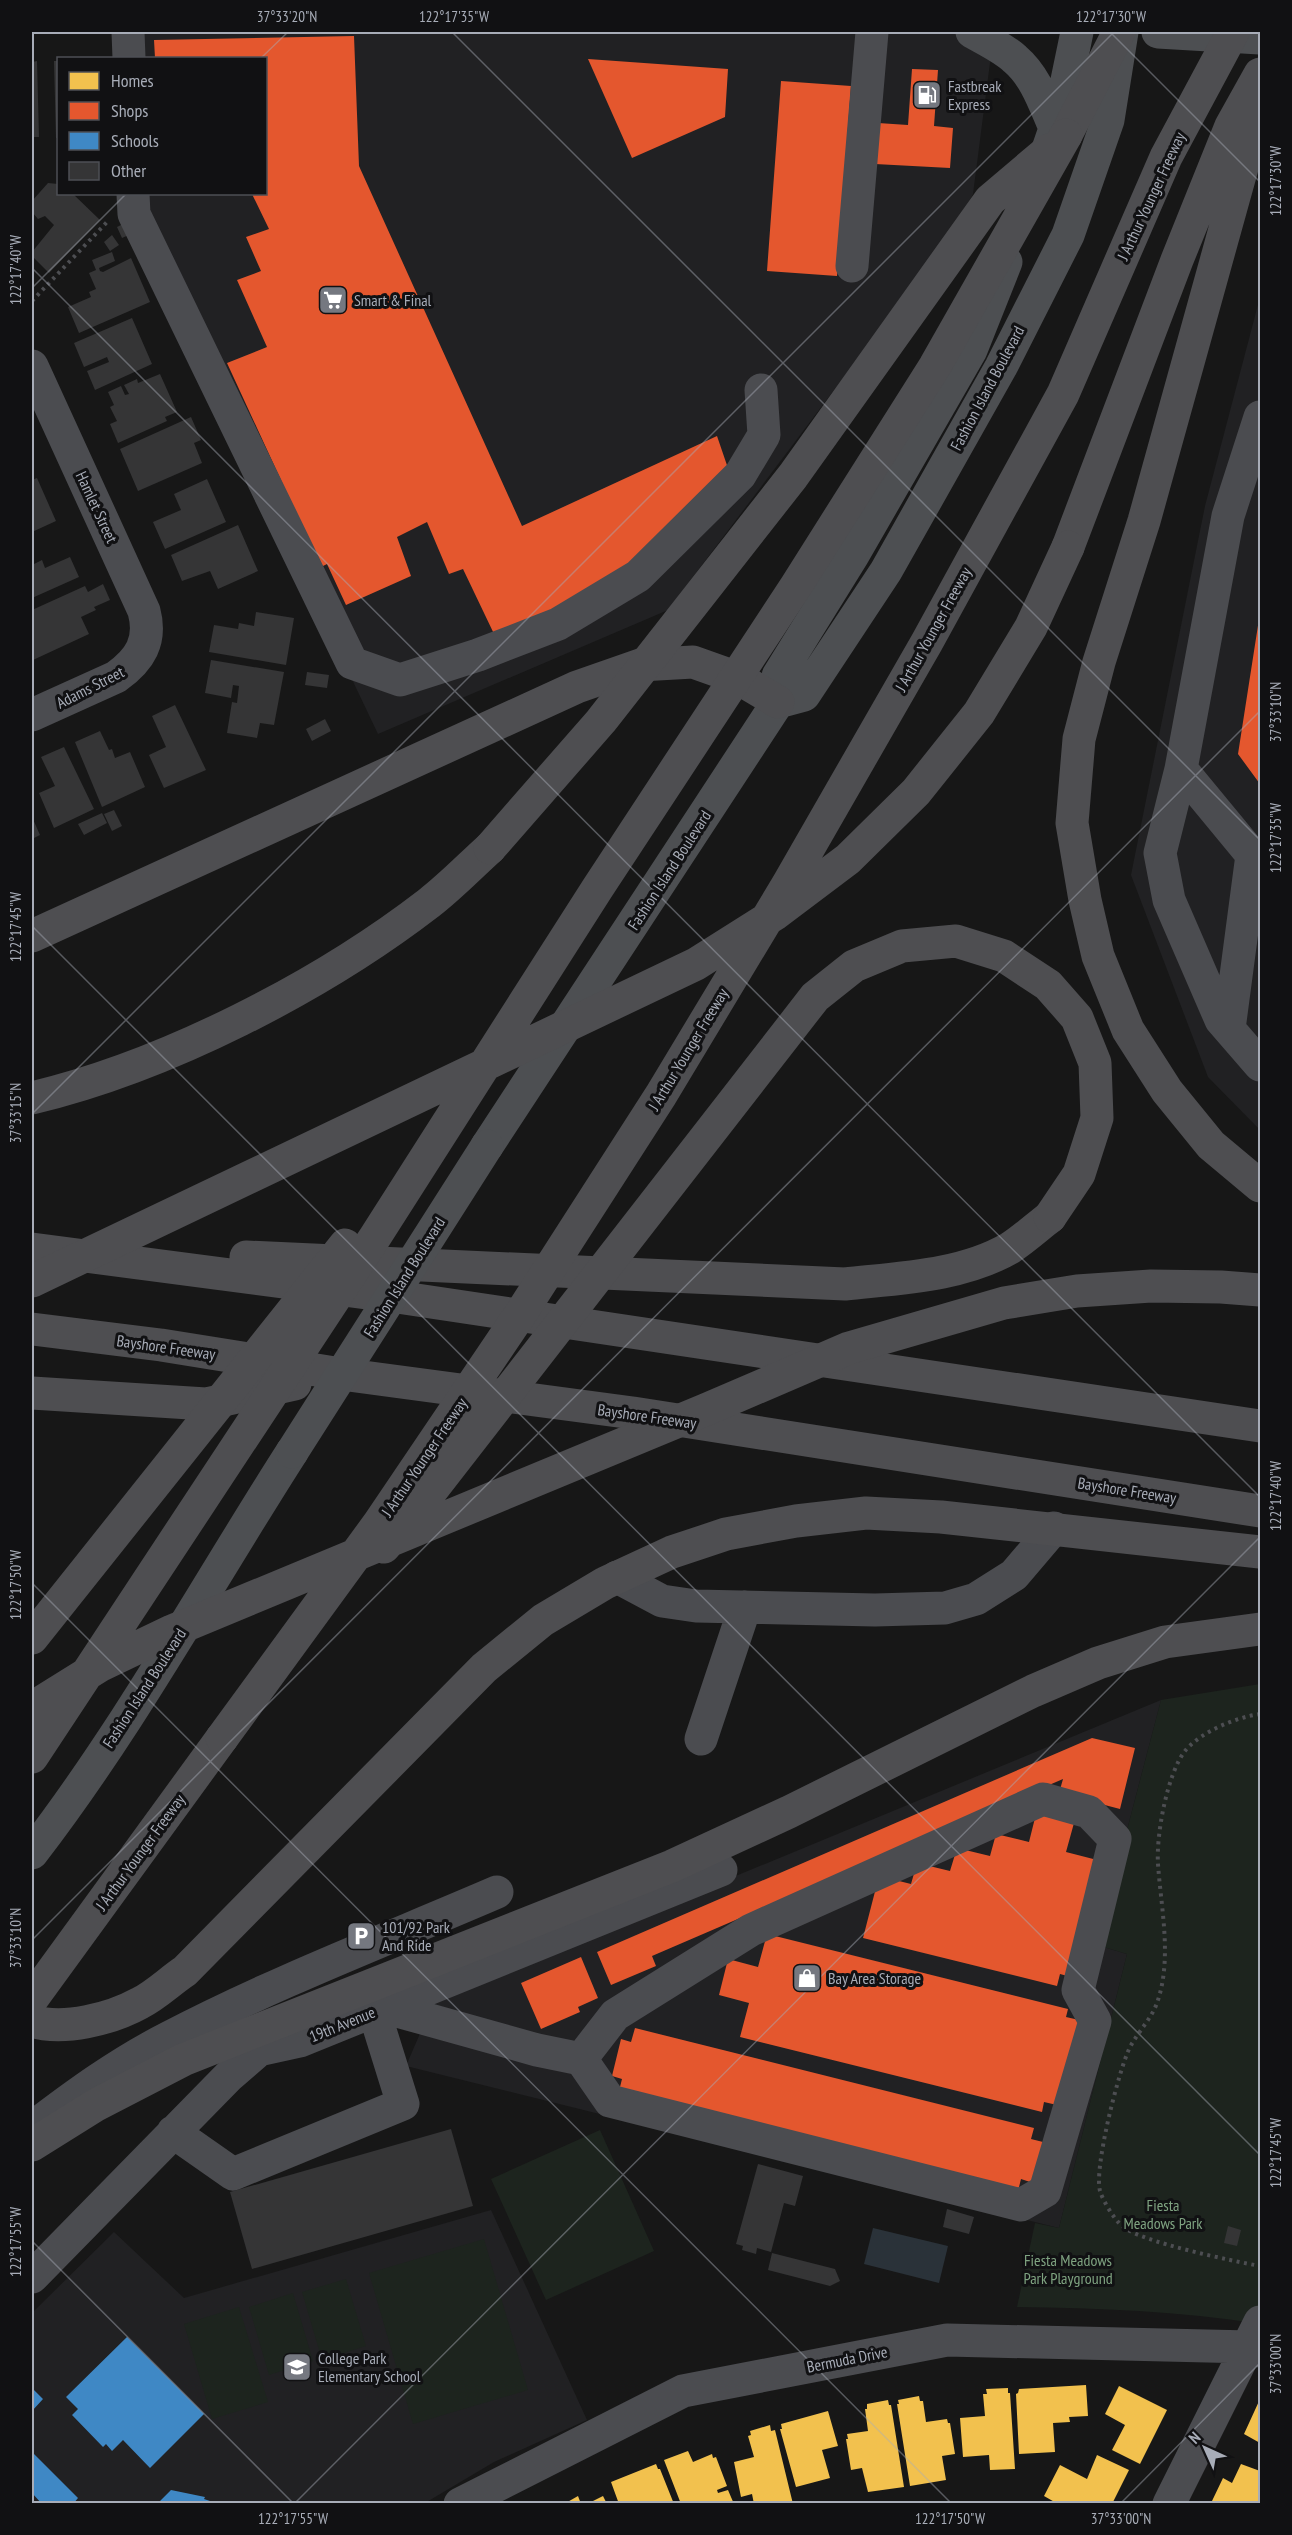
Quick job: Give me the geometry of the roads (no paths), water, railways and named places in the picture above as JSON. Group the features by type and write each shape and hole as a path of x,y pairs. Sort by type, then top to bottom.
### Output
{"highway":[{"path":"32,1757 375,1238 597,889 796,586 935,366 1060,131 1120,32"},
{"name":"J Arthur Younger Freeway","path":"32,1999 379,1523 521,1313 661,1095 788,884 927,642 1063,394 1166,157 1233,32"},
{"path":"32,1281 696,964 775,914 855,852 916,792 979,713 1031,627 1068,547 1176,260 1231,126 1260,74"},
{"path":"1260,103 1144,521 1099,662 1079,739 1072,823 1085,900 1098,956 1128,1030 1167,1091 1211,1145 1260,1186"},
{"path":"32,1098 68,1089 165,1054 265,1007 353,956 421,909 490,848 601,721 794,476 990,200 1060,131"},
{"path":"32,936 576,687 640,665 693,662 738,678 778,702"},
{"path":"32,1638 319,1280 393,1181 597,889"},
{"path":"32,1248 845,1284 911,1277 969,1266 1010,1248 1050,1217 1079,1174 1097,1118 1095,1063 1077,1018 1048,985 1004,956 956,940 902,946 854,966 815,997 417,1509 222,1738"},
{"path":"32,1248 409,1298 1260,1426"},
{"path":"32,1708 101,1665 172,1631 849,1348 1004,1303 1077,1291 1151,1286 1260,1290"},
{"name":"Bayshore Freeway","path":"32,1329 161,1345 341,1374 633,1413 1260,1510"},
{"path":"32,1393 207,1404 341,1374"},
{"path":"32,2021 42,2025 89,2022 140,2004 185,1971 484,1668 543,1620 617,1577 672,1552 726,1534 796,1521 866,1513 941,1517 1054,1528 1260,1552"},
{"path":"32,2145 96,2105 183,2060 672,1866 820,1797 1034,1691 1098,1663 1165,1642 1260,1629"}],"main road":[{"path":"972,32 1014,58 1027,71 1060,131"},
{"name":"Fashion Island Boulevard","path":"32,1853 151,1679 487,1146 778,702 778,676 853,555 971,350 1060,131 1077,32"},
{"name":"Fashion Island Boulevard","path":"778,702 804,695 886,571 1011,346 1068,235 1108,120 1120,32"},
{"path":"1158,32 1260,38"}],"street":[{"path":"128,32 129,57"},
{"path":"852,266 872,32"},
{"path":"133,195 134,214 352,663 400,680 478,655 558,624 638,576 740,475 764,435 761,390"},
{"name":"Hamlet Street","path":"32,366 144,611 148,625 147,638 142,651"},
{"path":"1260,417 1228,516 1181,769 1160,853 1169,900 1221,1020 1260,1065"},
{"name":"Adams Street","path":"32,715 116,677 127,670 142,651"},
{"path":"1181,769 1256,856 1229,1029"},
{"path":"617,1577 662,1601 696,1606 875,1610 945,1608 976,1599 1014,1575 1054,1528"},
{"path":"701,1739 745,1607"},
{"path":"173,2132 233,2174 403,2104 379,2009 537,2050 582,2059 610,2101 1021,2205 1045,2191 1095,2021 1078,1990 1115,1839 1089,1812 1043,1799 751,1930 615,2015 582,2059"},
{"name":"19th Avenue","path":"32,2277 173,2132 259,2050 300,2041 721,1870"},
{"path":"32,2128 84,2088 167,2038 497,1892"},
{"path":"216,2020 328,1989"},
{"name":"Bermuda Drive","path":"460,2504 683,2391 947,2340 1257,2340"},
{"path":"1169,2504 1257,2340"}],"place":[{"name":"Fastbreak Express","path":"927,95"},
{"name":"Smart & Final","path":"333,300"},
{"name":"101/92 Park And Ride","path":"361,1936"},
{"name":"Bay Area Storage","path":"807,1978"},
{"name":"College Park Elementary School","path":"297,2367"}],"park label":[{"name":"Fiesta Meadows Park","path":"1163,2214"},
{"name":"Fiesta Meadows Park Playground","path":"1068,2269"}]}
